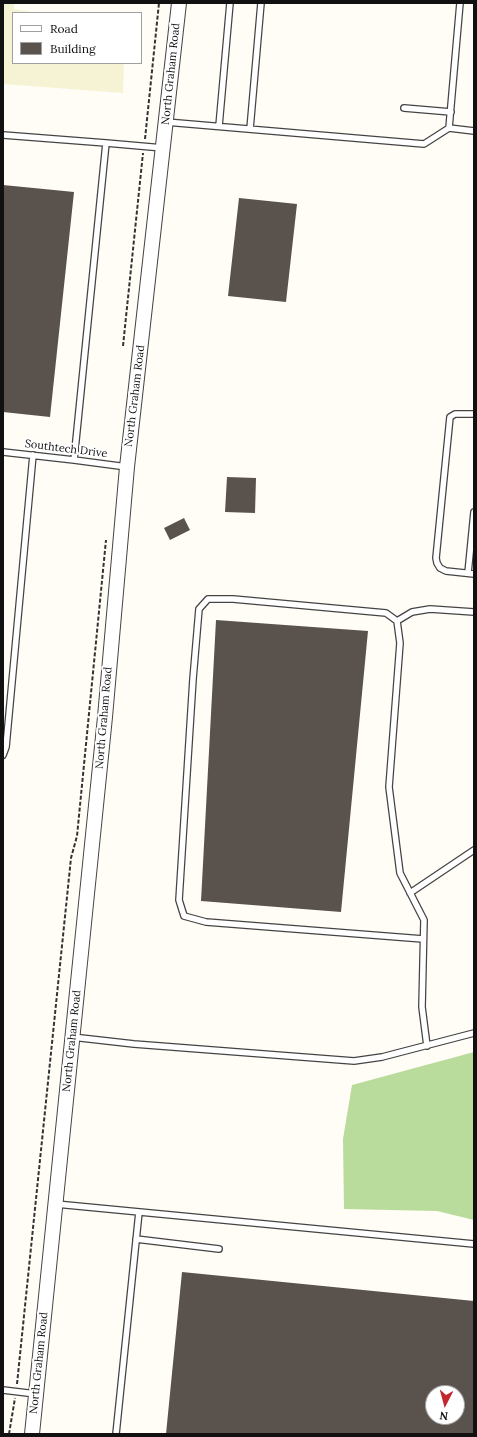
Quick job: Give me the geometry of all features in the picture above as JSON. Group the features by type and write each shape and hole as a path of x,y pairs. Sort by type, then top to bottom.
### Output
{"street":[{"name":"North Graham Road","path":"32,1434 105,717 127,467 179,3"}],"lane":[{"path":"220,126 230,3"},
{"path":"250,129 261,3"},
{"path":"449,128 460,3"},
{"path":"404,108 451,112"},
{"path":"166,122 424,144 449,128 474,131"},
{"path":"3,135 163,148"},
{"path":"74,460 106,143"},
{"path":"474,414 455,414 450,417 436,558 440,568 446,571 471,573 474,512"},
{"name":"Southtech Drive","path":"3,452 127,467"},
{"path":"3,755 6,747 33,455"},
{"path":"423,939 206,922 184,916 179,900 192,679 199,609 208,599 233,599 386,613 397,621 400,644 389,787 400,873 424,920 422,1008 427,1046"},
{"path":"397,621 412,612 430,609 474,612"},
{"path":"410,893 474,850"},
{"path":"72,1037 134,1044 354,1061 382,1058 474,1033"},
{"path":"55,1204 474,1244"},
{"path":"116,1434 139,1212"},
{"path":"136,1239 219,1249"},
{"path":"3,1390 36,1394"}],"path":[{"path":"123,346 159,3"},
{"path":"9,1434 16,1392 71,858 77,836 106,540"}],"shaded area":[{"path":"3,3 14,3 14,9 32,12 12,12 12,64 124,64 123,93 3,84"}],"green space":[{"path":"474,1052 474,1220 437,1211 344,1209 343,1139 352,1085"}],"building":[{"path":"3,185 74,192 50,417 3,412"},
{"path":"239,198 297,204 286,302 228,296"},
{"path":"227,477 256,478 255,513 225,512"},
{"path":"184,518 190,530 170,540 164,528"},
{"path":"216,620 368,631 341,912 201,901"},
{"path":"182,1272 474,1301 474,1434 166,1434"}]}
